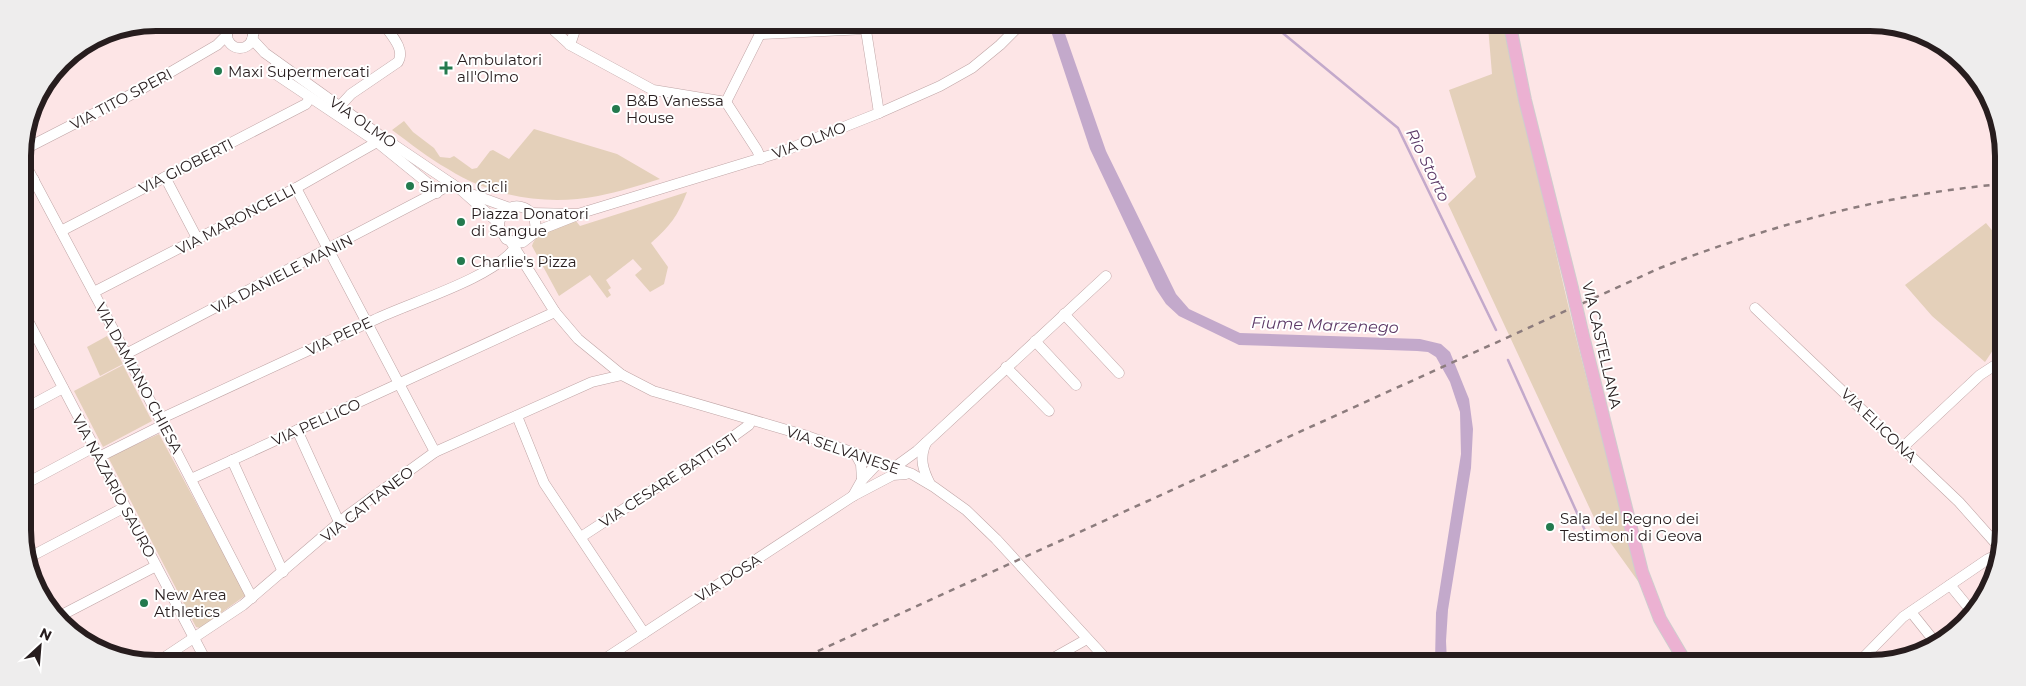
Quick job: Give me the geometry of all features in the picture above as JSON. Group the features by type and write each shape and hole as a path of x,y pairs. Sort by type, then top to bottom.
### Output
{"main road":[{"name":"VIA CASTELLANA","path":"1511,31 1524,100 1642,572 1660,620 1681,654"}],"street":[{"name":"VIA OLMO","path":"277,62 274,73 310,98 461,190 487,211 499,226 502,235 513,245 578,214 761,159 879,113 940,86 972,68 1014,31"},
{"name":"VIA TITO SPERI","path":"32,145 140,90 217,45 229,32"},
{"path":"232,32 229,42 240,47"},
{"path":"250,32 264,53"},
{"path":"240,47 252,37 254,32"},
{"path":"340,106 351,94 398,62 400,49 389,32"},
{"path":"556,32 570,45 653,90 726,102 761,159"},
{"path":"570,45 574,32"},
{"path":"726,102 760,34 796,32"},
{"path":"867,32 879,113"},
{"path":"217,45 240,47 264,53"},
{"name":"VIA OLMO","path":"264,53 340,106 430,185 437,194"},
{"name":"VIA GIOBERTI","path":"61,231 306,104 310,98"},
{"name":"VIA MARONCELLI","path":"94,292 296,188 379,139"},
{"name":"VIA DAMIANO CHIESA","path":"32,176 252,598"},
{"path":"165,177 198,240"},
{"name":"VIA DANIELE MANIN","path":"126,354 437,194 452,184"},
{"path":"296,188 436,452"},
{"name":"VIA OLMO","path":"461,190 510,208 522,207 532,213 578,214"},
{"path":"499,226 502,215 510,208"},
{"path":"532,213 536,222 532,236"},
{"name":"VIA SELVANESE","path":"532,236 528,252 546,296"},
{"name":"VIA SELVANESE","path":"513,245 555,312 597,356 622,375 653,391 855,453 912,474 930,484 954,501 996,539 1102,654"},
{"name":"VIA PEPE","path":"31,481 161,422 368,323 479,274 498,264 513,245"},
{"path":"895,467 927,442 1106,276"},
{"name":"VIA ELICONA","path":"1754,308 1960,502 1994,542"},
{"name":"VIA PELLICO","path":"191,479 555,312"},
{"path":"1064,314 1119,373"},
{"name":"VIA NAZARIO SAURO","path":"32,335 63,388 203,655"},
{"path":"1035,341 1076,385"},
{"path":"592,382 598,368 597,356"},
{"path":"1902,448 1980,375 1995,365"},
{"path":"1006,367 1049,411"},
{"name":"VIA CATTANEO","path":"169,655 194,640 252,598 339,522 397,478 436,452 592,382 612,368"},
{"name":"VIA CATTANEO","path":"592,382 622,375"},
{"path":"31,405 63,388"},
{"path":"516,416 544,483 644,633"},
{"name":"VIA CESARE BATTISTI","path":"581,537 720,446 749,425 751,420"},
{"path":"296,430 339,522"},
{"path":"927,442 921,457 922,466 930,484"},
{"path":"855,453 861,464 862,480"},
{"path":"232,460 283,572"},
{"path":"853,496 862,480 879,462"},
{"path":"873,487 879,476 879,462"},
{"name":"VIA DOSA","path":"611,655 853,496 893,475 912,474"},
{"path":"34,555 124,507"},
{"path":"1867,654 1887,633 1911,612 1992,558"},
{"path":"64,614 156,566"},
{"path":"1950,585 1968,607"},
{"path":"1911,612 1932,638"},
{"path":"1060,654 1087,639"}],"shaded area":[{"name":"Fiume Marzenego","path":"1051,31 1064,31 1106,151 1176,294 1189,309 1240,333 1420,339 1441,344 1450,352 1469,399 1473,429 1471,468 1448,610 1447,654 1435,654 1436,613 1461,454 1460,412 1450,382 1436,357 1428,352 1417,351 1239,345 1179,316 1166,304 1156,289 1090,149"},
{"path":"1488,31 1504,31 1573,326 1640,584 1597,524 1448,204 1476,177 1449,90 1492,74"},
{"path":"404,121 413,132 434,148 440,157 450,158 454,156 472,169 477,168 490,151 493,150 509,159 534,129 617,154 660,179 598,196 578,199 559,200 520,197 465,179 426,155 392,130"},
{"path":"687,192 673,220 651,243 668,267 664,284 650,292 635,275 642,269 633,259 606,280 611,288 608,290 611,295 607,298 590,275 559,296 532,246 534,240 544,232 564,224 576,221 580,226"},
{"path":"1986,223 1995,234 1995,347 1985,362 1932,316 1905,285"},
{"path":"107,336 123,364 100,376 87,347"},
{"path":"123,365 152,421 103,447 74,391"},
{"path":"159,434 246,595 200,628 196,627 108,457"}],"waterway":[{"name":"Rio Storto","path":"1281,31 1398,128 1496,330"},
{"name":"Rio Storto","path":"1508,360 1587,535"}],"railway":[{"path":"810,655 1660,268 1743,238 1828,214 1913,196 1995,185"}],"place":[{"name":"Ambulatori all'Olmo","path":"446,68"},
{"name":"Maxi Supermercati","path":"218,71"},
{"name":"B&B Vanessa House","path":"616,109"},
{"name":"Simion Cicli","path":"410,186"},
{"name":"Piazza Donatori di Sangue","path":"461,222"},
{"name":"Charlie's Pizza","path":"461,261"},
{"name":"Sala del Regno dei Testimoni di Geova","path":"1550,527"},
{"name":"New Area Athletics","path":"144,603"}]}
